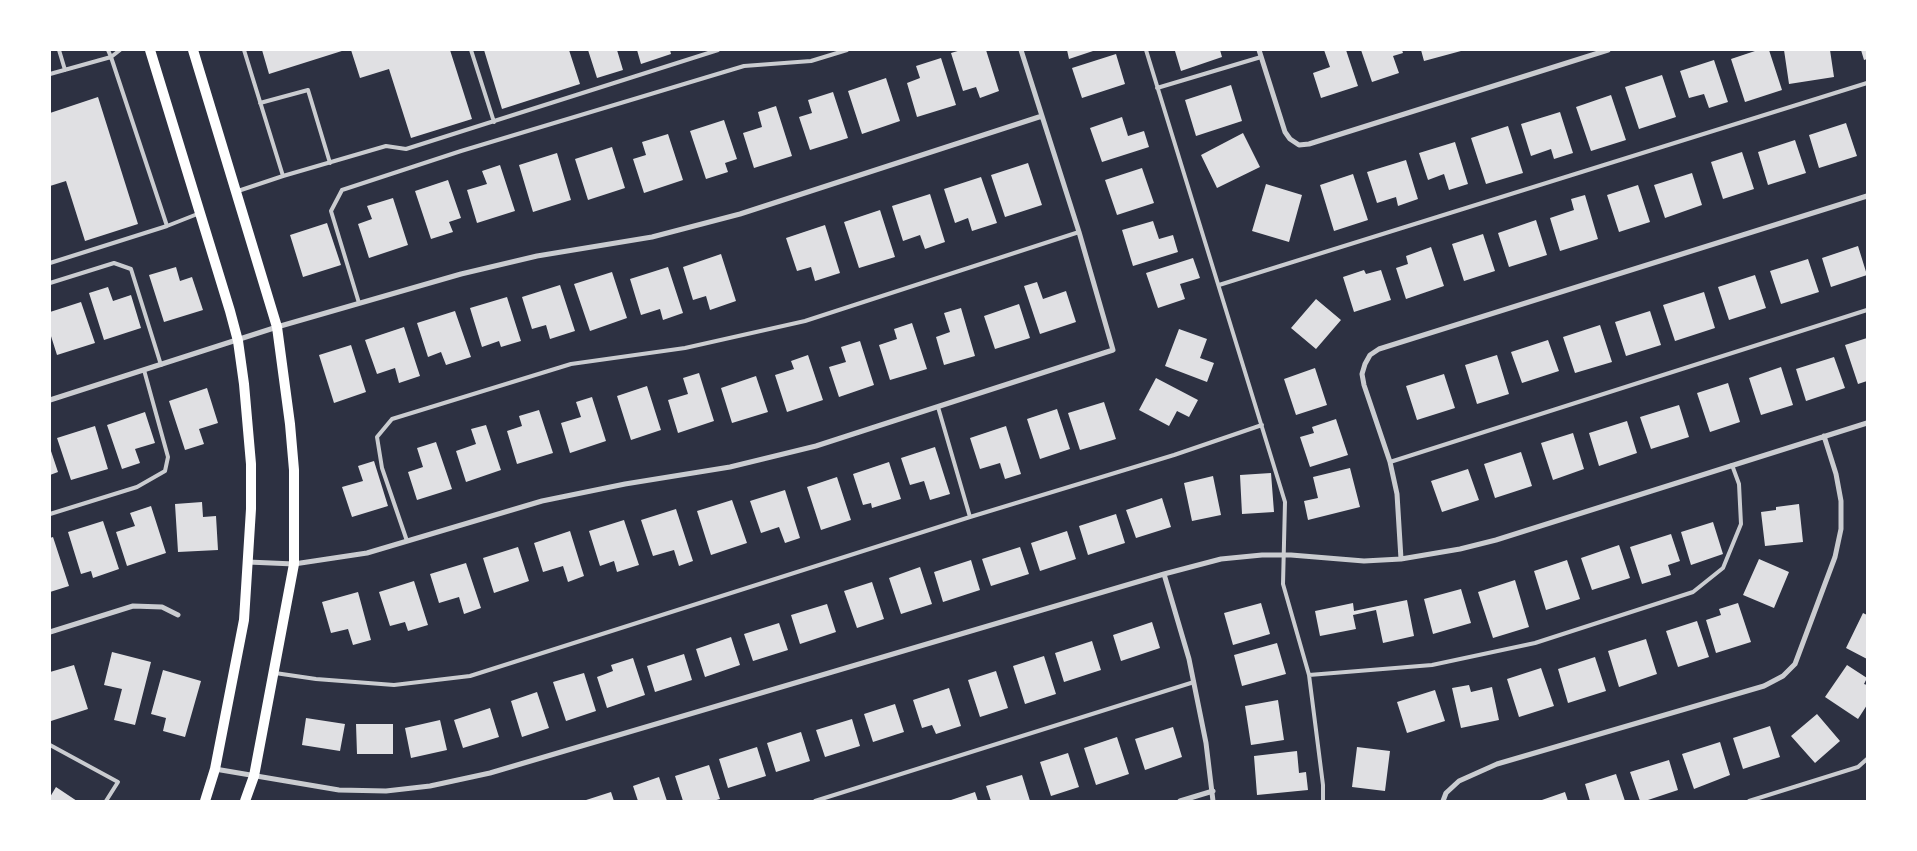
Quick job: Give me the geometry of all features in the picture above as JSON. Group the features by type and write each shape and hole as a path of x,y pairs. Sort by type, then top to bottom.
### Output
{"main road":[{"path":"150,50 238,341 251,464 244,620 215,769 204,801"},
{"path":"193,50 277,327 294,470 294,564 272,672 254,776 245,801"}],"street":[{"path":"248,562 294,564 367,552 542,501 625,484 730,467 816,446 1113,350 1079,232 1022,50"},
{"path":"1259,50 1285,132 1290,140 1299,144 1309,144 1608,50"},
{"path":"50,400 277,327 461,274 537,256 652,237 740,214 1042,116"},
{"path":"1401,559 1397,494 1390,462 1362,374 1364,364 1370,355 1379,349 1867,196"},
{"path":"215,769 339,790 386,791 430,786 490,773 1220,559 1283,555 1364,561 1401,559 1460,549 1496,540 1867,423"},
{"path":"1443,801 1446,793 1459,781 1497,764 1764,686 1783,676 1794,664 1835,557 1841,529 1841,501 1836,474 1824,436"},
{"path":"1164,574 1189,659 1214,801"},
{"path":"50,632 133,606 162,607 178,615"},
{"path":"1180,801 1213,790"}],"lane":[{"path":"59,50 66,70"},
{"path":"108,50 167,226"},
{"path":"50,74 111,57 120,50"},
{"path":"244,50 283,176"},
{"path":"471,50 494,122"},
{"path":"236,191 386,146 406,149 718,50"},
{"path":"359,303 331,211 342,190 744,66 811,61 847,50"},
{"path":"1146,50 1285,502 1283,584 1309,675 1323,785 1323,801"},
{"path":"1158,88 1261,57"},
{"path":"1219,285 1867,83"},
{"path":"260,103 308,90 330,163"},
{"path":"50,263 167,226 200,213"},
{"path":"408,541 382,468 377,437 392,419 571,364 684,348 805,320 1079,232"},
{"path":"50,283 114,263 132,269 161,365"},
{"path":"1390,462 1867,310"},
{"path":"50,514 137,486 165,471 168,457 144,370"},
{"path":"938,407 970,517"},
{"path":"272,672 316,679 394,685 470,676 970,517 1174,455 1262,425"},
{"path":"1309,675 1432,664 1535,643 1693,592 1723,568 1741,524 1739,484 1732,465"},
{"path":"815,801 1194,682"},
{"path":"50,745 118,782 106,801"},
{"path":"1749,801 1858,767 1867,759"}],"building":[{"path":"262,50 345,50 269,74"},
{"path":"351,50 450,50 472,119 411,138 389,69 360,78"},
{"path":"484,50 569,50 580,84 502,109"},
{"path":"588,50 617,50 623,70 597,78"},
{"path":"637,50 670,50 671,54 641,64"},
{"path":"961,50 986,50 999,91 980,98 976,87 963,91 951,53"},
{"path":"1067,50 1096,50 1069,59"},
{"path":"1220,50 1222,57 1181,71 1175,51"},
{"path":"1324,50 1346,50 1358,86 1321,98 1313,73 1330,67"},
{"path":"1361,50 1402,50 1403,53 1393,56 1399,73 1372,82"},
{"path":"1421,50 1461,50 1461,51 1424,61"},
{"path":"1758,50 1769,50 1782,90 1745,102 1731,59"},
{"path":"1784,50 1830,50 1834,77 1789,84"},
{"path":"1861,50 1867,50 1867,59 1864,60"},
{"path":"1116,54 1125,84 1082,98 1072,68"},
{"path":"941,58 956,105 917,117 907,83 920,78 916,66"},
{"path":"1714,60 1728,102 1709,108 1704,94 1689,98 1680,71"},
{"path":"1662,75 1676,117 1639,129 1625,87"},
{"path":"886,78 900,121 862,134 848,91"},
{"path":"1231,85 1242,121 1196,136 1185,100"},
{"path":"833,92 848,138 810,150 799,117 812,113 808,100"},
{"path":"1611,95 1626,140 1591,151 1576,107"},
{"path":"98,97 138,224 85,241 66,181 50,186 50,113"},
{"path":"776,106 792,156 754,168 743,133 762,127 758,112"},
{"path":"1560,112 1573,153 1554,159 1551,149 1531,156 1521,124"},
{"path":"1122,117 1128,136 1144,131 1149,147 1102,162 1090,128"},
{"path":"724,120 737,159 725,163 728,172 706,179 690,131"},
{"path":"1846,123 1857,156 1819,168 1809,135"},
{"path":"1508,126 1523,173 1486,184 1471,138"},
{"path":"1243,133 1260,167 1217,188 1201,155"},
{"path":"668,134 683,180 644,193 633,159 646,155 642,142"},
{"path":"1795,140 1806,173 1768,185 1758,152"},
{"path":"1455,142 1468,184 1449,190 1444,174 1428,180 1419,153"},
{"path":"612,147 625,188 588,200 575,159"},
{"path":"1742,152 1754,189 1723,199 1711,162"},
{"path":"557,153 571,200 533,212 519,165"},
{"path":"1406,160 1418,199 1398,206 1396,197 1377,203 1367,172"},
{"path":"1028,163 1042,205 1005,217 991,175"},
{"path":"500,165 515,211 477,223 467,190 487,184 482,171"},
{"path":"1142,168 1154,203 1117,215 1105,180"},
{"path":"1692,173 1702,205 1665,218 1654,185"},
{"path":"1353,174 1368,220 1334,231 1320,185"},
{"path":"981,177 997,223 972,231 968,218 955,223 944,189"},
{"path":"448,180 461,218 449,222 453,232 431,239 415,191"},
{"path":"1266,184 1302,195 1289,242 1252,231"},
{"path":"1638,185 1650,222 1619,232 1607,195"},
{"path":"930,194 945,242 925,249 920,235 903,241 892,206"},
{"path":"1585,195 1598,239 1560,251 1550,218 1574,210 1571,199"},
{"path":"393,198 408,245 369,258 358,224 372,219 367,206"},
{"path":"880,210 895,257 859,268 844,222"},
{"path":"1536,220 1547,255 1509,267 1498,233"},
{"path":"1153,221 1159,239 1173,235 1178,252 1133,266 1122,230"},
{"path":"327,223 341,265 303,277 290,235"},
{"path":"825,225 840,273 815,281 811,267 797,271 786,238"},
{"path":"1483,234 1495,271 1464,281 1452,244"},
{"path":"1858,246 1867,275 1831,287 1822,258"},
{"path":"1431,247 1444,286 1406,299 1396,268 1408,264 1406,256"},
{"path":"721,254 736,301 710,310 706,296 693,300 683,267"},
{"path":"1193,258 1200,278 1180,284 1185,299 1158,308 1146,273"},
{"path":"1808,259 1819,292 1781,304 1770,271"},
{"path":"176,267 180,281 192,277 203,310 164,322 149,275"},
{"path":"668,267 683,313 663,320 660,309 641,315 630,279"},
{"path":"1364,270 1366,274 1381,270 1391,300 1354,312 1343,277"},
{"path":"612,272 627,318 590,331 574,284"},
{"path":"1755,275 1766,308 1729,320 1718,287"},
{"path":"1037,282 1043,299 1066,291 1076,322 1040,334 1024,286"},
{"path":"560,285 575,331 550,339 546,325 532,329 522,297"},
{"path":"108,287 113,301 131,295 141,328 104,340 89,293"},
{"path":"1704,292 1715,328 1675,341 1663,305"},
{"path":"507,297 521,341 501,347 499,341 482,347 470,308"},
{"path":"1316,299 1341,320 1316,349 1291,328"},
{"path":"81,302 95,343 57,355 50,333 50,312"},
{"path":"1019,304 1030,338 995,349 984,316"},
{"path":"961,308 975,356 944,365 936,337 950,332 944,313"},
{"path":"455,311 471,357 446,365 441,352 428,357 417,323"},
{"path":"1650,311 1661,345 1626,356 1615,322"},
{"path":"912,323 927,369 890,380 879,345 897,339 894,329"},
{"path":"1600,325 1612,362 1575,373 1563,337"},
{"path":"404,327 420,376 399,383 395,368 377,374 365,340"},
{"path":"1179,329 1207,339 1200,358 1214,363 1207,382 1165,366"},
{"path":"1867,338 1867,381 1858,384 1845,345"},
{"path":"1548,340 1559,371 1522,383 1511,352"},
{"path":"860,341 874,385 839,397 829,367 846,362 841,347"},
{"path":"351,345 366,392 334,403 319,355"},
{"path":"808,355 823,400 787,412 775,375 794,369 791,361"},
{"path":"1497,355 1509,394 1477,404 1465,365"},
{"path":"1834,357 1845,388 1806,401 1796,369"},
{"path":"1781,367 1793,405 1761,415 1749,378"},
{"path":"1315,368 1327,405 1296,415 1284,379"},
{"path":"699,373 714,421 678,433 668,400 688,394 683,378"},
{"path":"1444,374 1455,408 1417,420 1406,386"},
{"path":"756,376 768,412 732,423 721,388"},
{"path":"1156,378 1198,400 1189,417 1177,411 1169,426 1139,410"},
{"path":"1728,383 1740,422 1710,432 1697,393"},
{"path":"647,386 661,430 631,440 617,396"},
{"path":"207,388 218,423 199,429 204,444 185,450 169,401"},
{"path":"592,397 606,441 570,453 561,423 581,417 576,402"},
{"path":"1104,402 1116,439 1080,450 1068,413"},
{"path":"1679,405 1689,437 1651,449 1640,417"},
{"path":"1057,409 1070,449 1040,459 1027,419"},
{"path":"539,410 553,453 517,464 507,431 522,426 519,416"},
{"path":"145,412 155,443 135,449 140,463 122,469 107,425"},
{"path":"1336,419 1348,455 1310,467 1300,437 1314,433 1312,427"},
{"path":"1627,421 1637,453 1599,466 1589,433"},
{"path":"486,425 501,470 466,482 456,451 476,444 471,429"},
{"path":"95,426 108,469 71,480 57,438"},
{"path":"1006,426 1021,474 1005,479 1000,463 980,469 970,438"},
{"path":"1573,433 1584,469 1553,480 1541,443"},
{"path":"436,442 452,489 417,500 408,472 423,467 417,448"},
{"path":"935,447 950,494 930,500 924,481 910,485 901,458"},
{"path":"50,448 58,472 50,475"},
{"path":"1521,452 1532,486 1495,498 1484,464"},
{"path":"374,461 388,506 352,517 342,487 363,481 358,466"},
{"path":"889,462 901,499 872,508 871,503 863,505 853,474"},
{"path":"1350,468 1360,507 1308,520 1304,501 1318,498 1313,477"},
{"path":"1468,469 1479,500 1442,512 1431,481"},
{"path":"1271,473 1274,512 1242,514 1240,475"},
{"path":"1213,476 1221,515 1192,521 1184,483"},
{"path":"837,477 851,520 821,530 807,487"},
{"path":"785,490 800,538 785,543 779,527 761,533 750,501"},
{"path":"1162,498 1171,527 1136,538 1126,510"},
{"path":"732,500 747,543 711,555 697,511"},
{"path":"202,502 203,517 216,516 218,550 178,552 175,504"},
{"path":"1799,504 1803,542 1765,546 1761,512 1776,510 1776,507"},
{"path":"151,506 166,553 127,566 116,532 135,526 130,513"},
{"path":"676,509 693,561 679,566 674,550 653,556 641,520"},
{"path":"1116,514 1125,543 1088,555 1079,526"},
{"path":"624,520 639,565 617,572 614,561 600,566 589,531"},
{"path":"103,521 119,569 93,578 91,571 81,574 68,532"},
{"path":"1713,522 1723,554 1691,565 1681,532"},
{"path":"570,531 584,576 568,582 563,566 543,572 534,543"},
{"path":"1067,531 1076,559 1040,571 1031,543"},
{"path":"1671,534 1680,561 1668,565 1671,575 1642,584 1630,547"},
{"path":"53,537 69,586 50,592 50,538"},
{"path":"1619,545 1630,578 1592,590 1581,558"},
{"path":"518,547 529,581 494,593 483,558"},
{"path":"1020,547 1029,574 991,586 982,559"},
{"path":"1759,559 1789,572 1774,608 1743,595"},
{"path":"971,560 980,590 943,602 934,572"},
{"path":"1567,560 1580,599 1546,610 1534,571"},
{"path":"466,563 481,608 464,614 459,597 439,603 430,574"},
{"path":"920,567 932,604 901,614 889,578"},
{"path":"1515,580 1529,627 1493,638 1478,592"},
{"path":"414,581 428,625 408,631 405,622 390,626 379,592"},
{"path":"872,582 884,619 857,628 844,591"},
{"path":"1461,589 1471,623 1433,634 1424,599"},
{"path":"358,592 371,640 353,645 348,629 331,633 322,602"},
{"path":"1407,600 1414,636 1383,643 1376,610 1353,615 1356,629 1320,636 1315,611 1353,603 1354,611"},
{"path":"1261,603 1270,634 1233,645 1224,613"},
{"path":"1738,603 1751,642 1716,653 1706,620 1721,615 1719,609"},
{"path":"827,604 836,632 800,644 791,615"},
{"path":"1863,613 1867,615 1867,659 1846,648"},
{"path":"1697,621 1709,657 1678,667 1666,631"},
{"path":"1152,622 1160,648 1121,661 1113,635"},
{"path":"779,623 788,650 753,661 744,634"},
{"path":"731,637 740,665 705,677 696,649"},
{"path":"1646,639 1657,674 1619,687 1608,651"},
{"path":"1092,641 1101,670 1064,682 1055,653"},
{"path":"1277,643 1286,674 1242,686 1234,655"},
{"path":"112,652 151,662 135,725 114,720 122,689 104,685"},
{"path":"684,654 692,680 655,692 647,666"},
{"path":"1044,656 1056,694 1025,704 1013,666"},
{"path":"1595,657 1606,691 1568,703 1558,669"},
{"path":"633,658 645,695 607,708 597,677 613,671 611,665"},
{"path":"74,665 88,709 51,721 50,672"},
{"path":"1847,665 1867,678 1864,684 1867,685 1867,705 1858,719 1825,697"},
{"path":"1541,668 1554,706 1519,717 1507,679"},
{"path":"163,670 201,681 185,737 163,731 166,718 151,714"},
{"path":"996,671 1008,708 980,717 968,680"},
{"path":"584,673 596,711 566,721 553,682"},
{"path":"1469,685 1471,692 1492,687 1499,720 1461,728 1452,688"},
{"path":"949,688 961,726 936,734 932,725 922,728 913,700"},
{"path":"1435,690 1445,721 1407,733 1397,702"},
{"path":"537,692 549,728 522,737 511,701"},
{"path":"1278,700 1284,740 1251,745 1245,706"},
{"path":"895,704 904,732 873,742 864,714"},
{"path":"490,708 499,737 463,748 454,720"},
{"path":"1817,714 1840,741 1815,763 1791,736"},
{"path":"306,718 345,724 340,751 302,745"},
{"path":"852,719 860,746 825,757 816,730"},
{"path":"440,720 447,750 411,758 405,728"},
{"path":"356,724 393,724 393,754 357,754"},
{"path":"1770,726 1780,757 1743,769 1733,738"},
{"path":"1173,727 1182,757 1145,770 1135,739"},
{"path":"801,732 810,761 776,772 767,743"},
{"path":"1117,737 1129,774 1096,785 1084,748"},
{"path":"1720,742 1730,775 1694,789 1682,754"},
{"path":"757,747 766,776 728,788 719,759"},
{"path":"1357,747 1390,751 1385,791 1352,787"},
{"path":"1297,751 1299,773 1306,772 1308,790 1257,795 1254,756"},
{"path":"1068,753 1079,787 1051,796 1040,762"},
{"path":"1669,760 1678,790 1640,801 1630,772"},
{"path":"709,765 720,799 713,801 683,801 675,776"},
{"path":"1616,774 1625,801 1590,801 1585,784"},
{"path":"1022,775 1030,801 991,801 986,786"},
{"path":"659,777 667,801 638,801 633,786"},
{"path":"56,787 77,801 50,801 50,797"},
{"path":"611,792 614,801 583,801"},
{"path":"975,792 978,801 948,801"},
{"path":"1565,792 1568,801 1539,801"}]}
